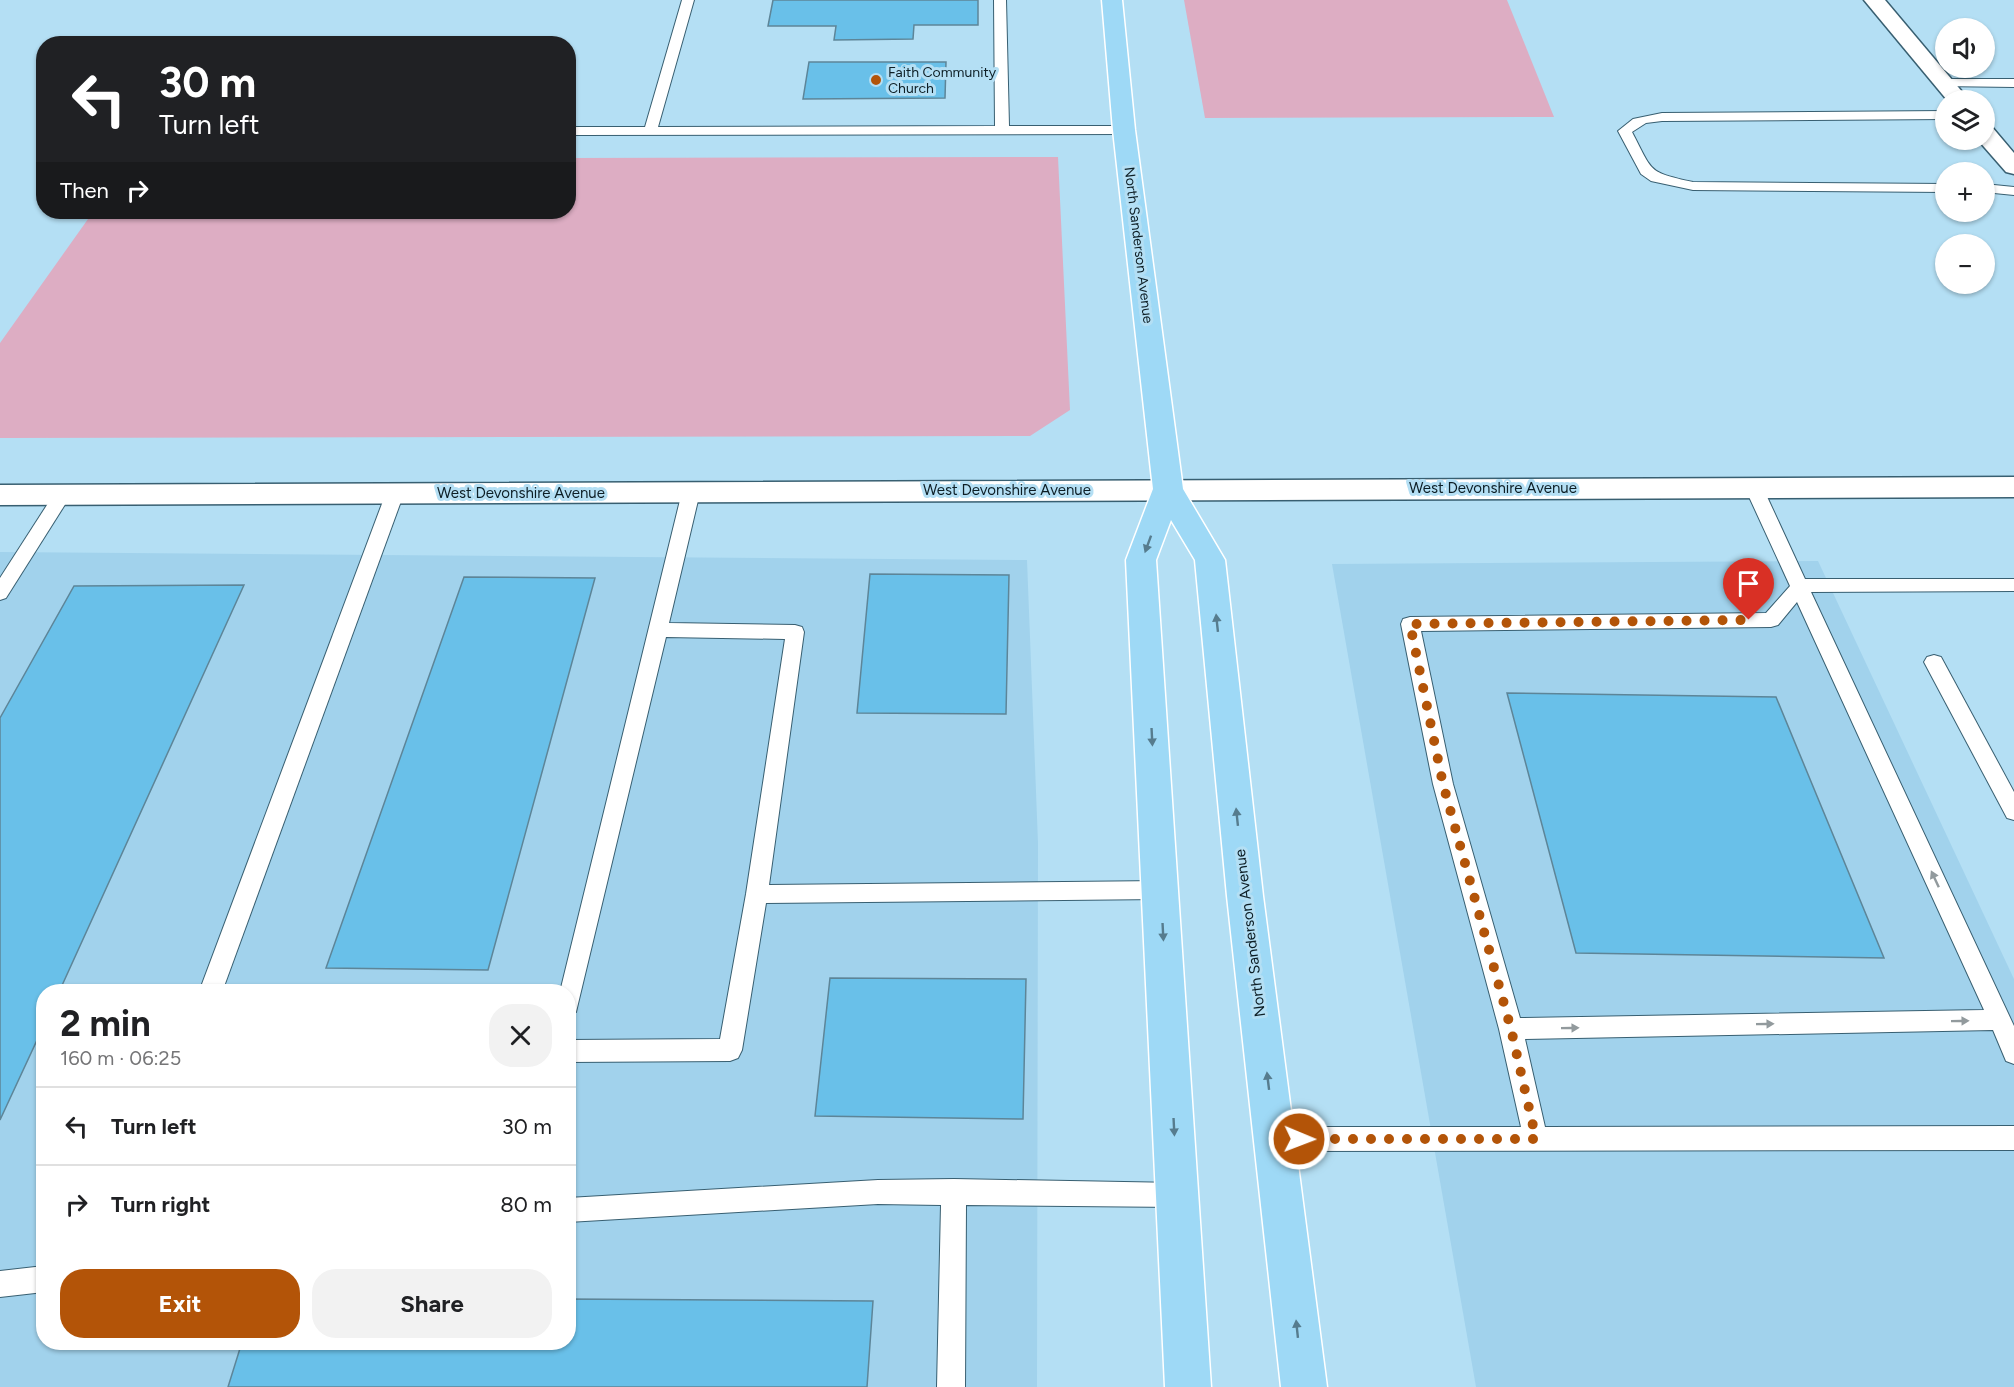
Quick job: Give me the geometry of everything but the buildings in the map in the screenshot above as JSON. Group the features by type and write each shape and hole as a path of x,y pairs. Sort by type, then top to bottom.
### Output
{"highway":[{"name":"North Sanderson Avenue","path":"1112,0 1124,130 1168,489 1210,560 1245,896 1304,1387"},
{"name":"North Sanderson Avenue","path":"1168,489 1142,560 1188,1387"}],"street":[{"path":"1874,0 1950,90"},
{"path":"1995,145 2014,167"},
{"name":"West Devonshire Avenue","path":"0,495 2014,487"}],"lane":[{"path":"650,131 688,0"},
{"path":"1000,0 1002,130"},
{"path":"1944,83 2014,83"},
{"path":"1935,115 1662,117 1641,119 1632,123 1625,131 1646,171 1656,178 1693,186 1935,188"},
{"path":"576,131 1124,130"},
{"path":"1995,189 2014,191"},
{"path":"1754,488 2014,1053"},
{"path":"573,984 691,492"},
{"path":"213,984 395,493"},
{"path":"0,593 62,495"},
{"path":"1536,1139 1511,1029 1443,784 1410,624 1771,620 1801,586 2014,585"},
{"path":"576,1051 730,1050 757,894 795,632 658,630"},
{"path":"1934,662 2014,812"},
{"path":"757,894 1161,890"},
{"path":"1511,1029 2000,1020"},
{"path":"1276,1139 2014,1138"},
{"path":"951,1387 954,1191"},
{"path":"576,1210 878,1192 1178,1195"},
{"path":"0,1284 36,1280"}],"shaded area":[{"path":"1184,0 1507,0 1554,117 1205,118"},
{"path":"1058,157 1070,410 1030,436 0,438 0,343 88,219 576,219 576,158"},
{"path":"0,552 1027,560 1038,843 1037,1387 0,1387"},
{"path":"1818,561 2014,979 2014,1387 1476,1387 1332,564"}],"place":[{"name":"Faith Community Church","path":"876,80"}],"route":[{"path":"1299,1139 1536,1139 1511,1029 1443,784 1410,624 1749,620"}]}
